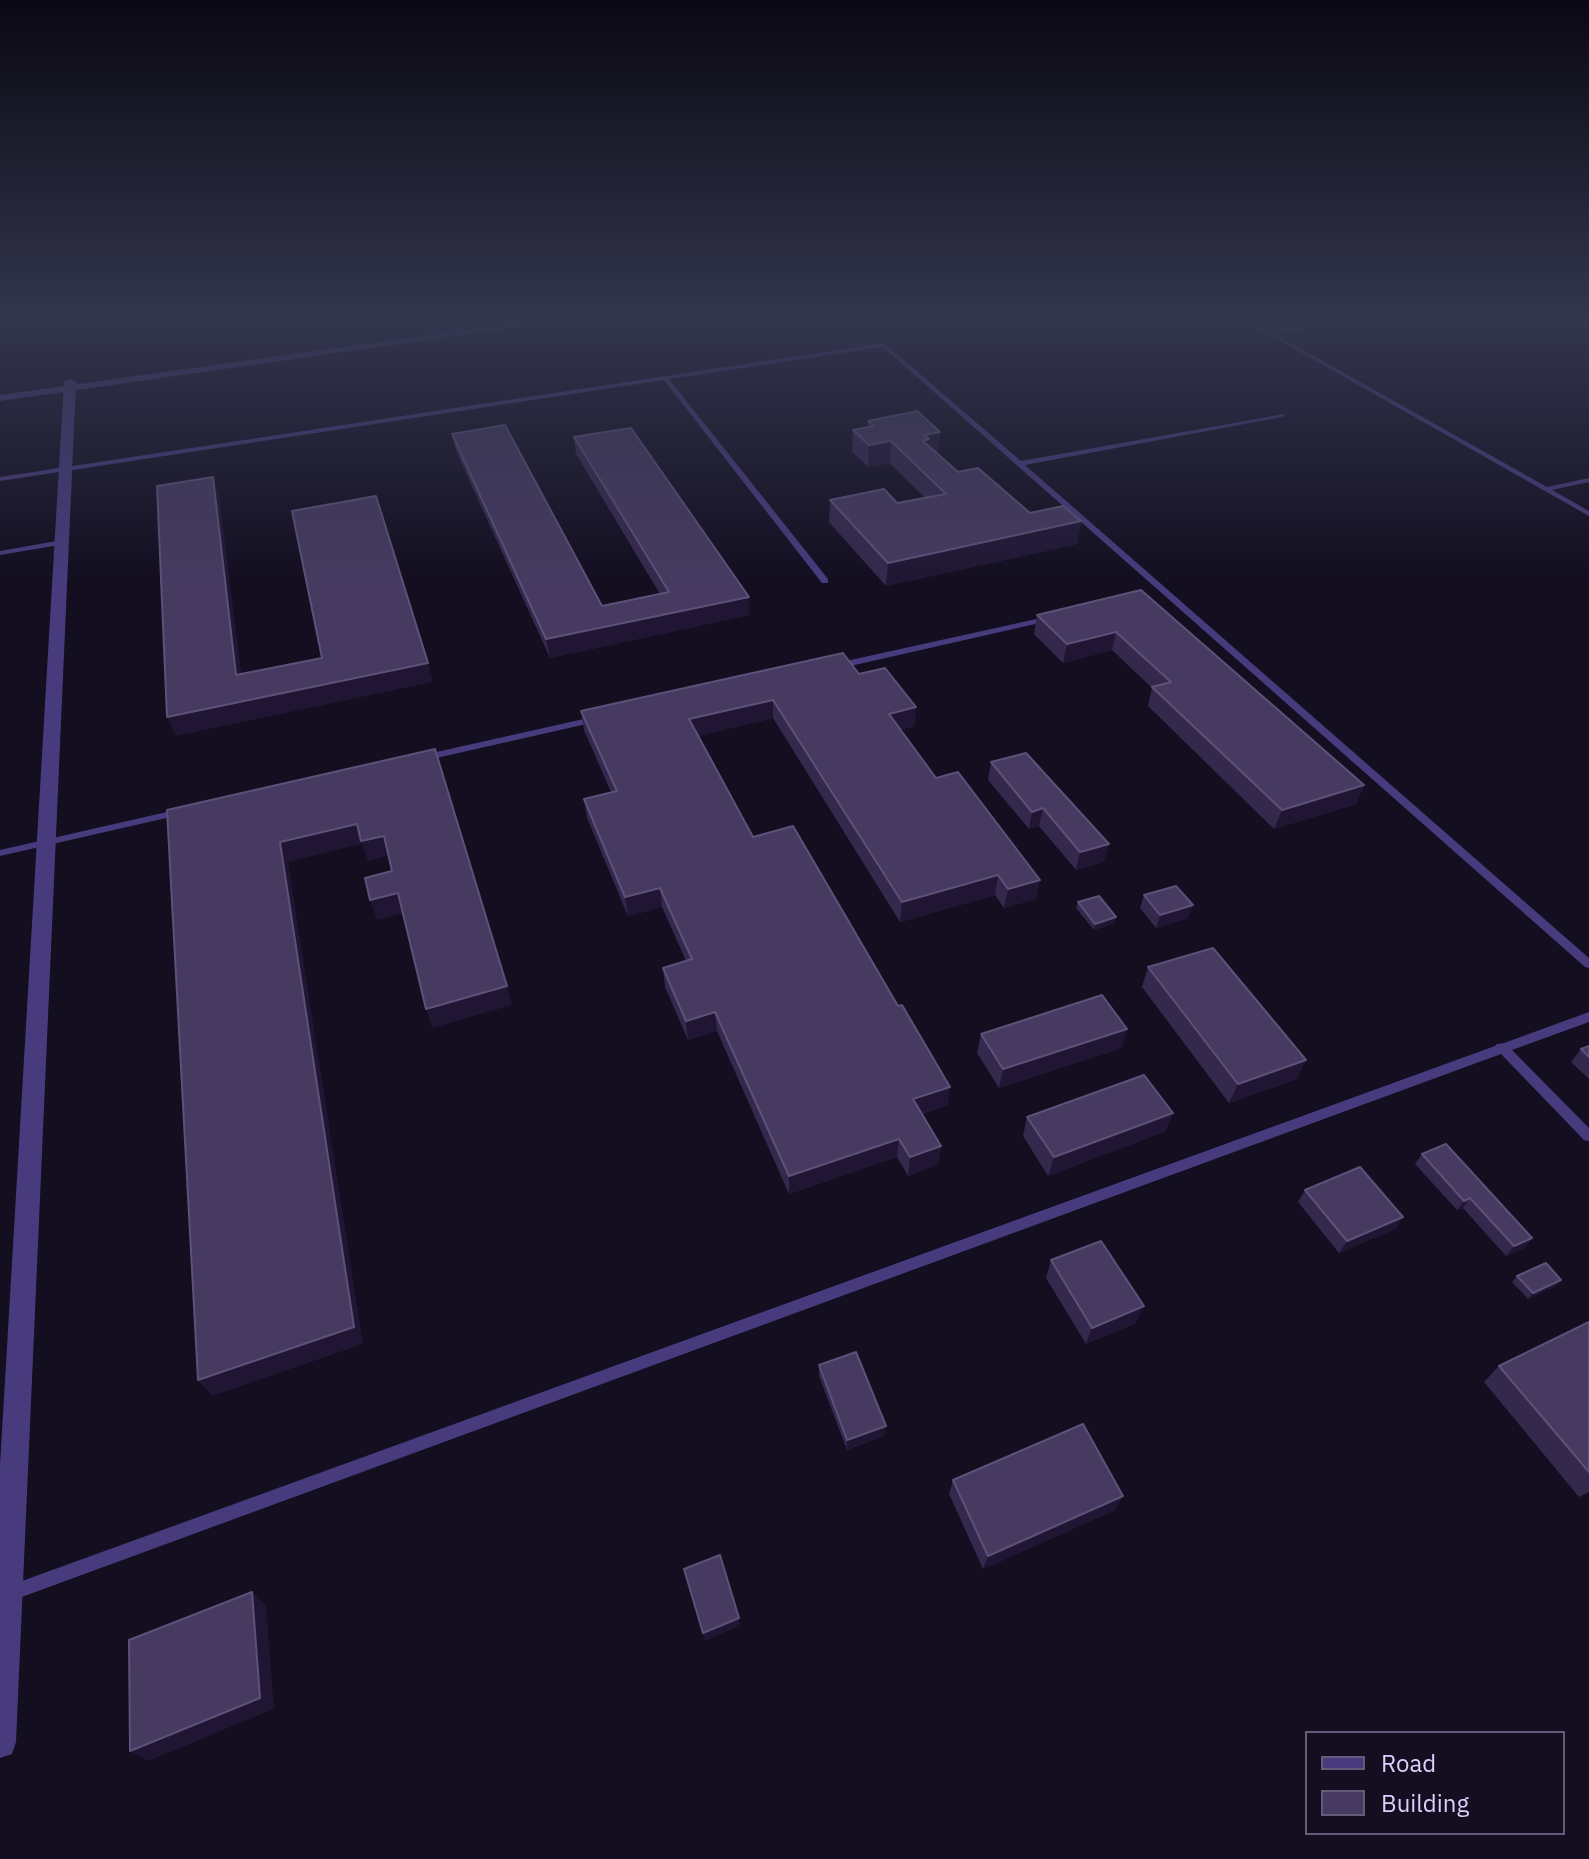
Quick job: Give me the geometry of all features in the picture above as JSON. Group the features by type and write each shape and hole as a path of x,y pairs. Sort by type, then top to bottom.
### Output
{"street":[{"path":"0,1742 4,1596 69,410"}],"lane":[{"path":"0,479 456,410"},
{"path":"690,410 825,581"},
{"path":"957,410 1589,964"},
{"path":"1405,410 1589,514"},
{"path":"1018,464 1282,415"},
{"path":"1547,489 1589,480"},
{"path":"0,553 62,542"},
{"path":"1149,596 1164,593"},
{"path":"823,669 1055,617"},
{"path":"419,759 605,717"},
{"path":"0,853 186,811"},
{"path":"4,1596 1589,1017"},
{"path":"1501,1047 1589,1136"}],"building":[{"path":"917,411 940,432 924,435 929,439 923,441 958,472 978,468 1030,513 1063,506 1081,521 888,563 830,500 884,489 897,503 946,494 891,441 869,445 853,430 874,426 868,421"},
{"path":"505,425 602,606 669,592 574,437 631,428 749,597 546,639 452,434"},
{"path":"213,477 236,675 322,658 292,511 376,496 428,663 167,717 157,486"},
{"path":"1141,590 1364,785 1282,810 1152,687 1171,682 1116,632 1067,644 1037,615"},
{"path":"843,653 859,674 885,668 916,707 889,714 936,778 958,772 1040,880 1008,889 998,875 902,902 773,700 689,719 753,837 793,826 898,1006 902,1005 950,1087 913,1099 941,1146 910,1157 899,1139 789,1176 715,1012 686,1021 663,968 692,959 660,888 625,897 584,799 617,791 581,711"},
{"path":"435,749 507,986 426,1009 398,893 370,900 365,878 392,871 384,836 361,841 357,824 280,842 354,1327 198,1380 167,810"},
{"path":"1026,753 1109,844 1080,852 1043,808 1032,812 991,762"},
{"path":"1176,886 1193,905 1160,915 1144,895"},
{"path":"1099,896 1116,917 1095,924 1078,902"},
{"path":"1213,948 1306,1060 1238,1084 1148,967"},
{"path":"1102,995 1127,1029 1003,1069 981,1034"},
{"path":"1589,1046 1589,1057 1581,1049"},
{"path":"1144,1075 1173,1113 1054,1157 1027,1117"},
{"path":"1446,1144 1532,1238 1514,1246 1470,1198 1464,1201 1422,1154"},
{"path":"1360,1167 1403,1217 1347,1241 1305,1190"},
{"path":"1101,1241 1144,1306 1092,1328 1051,1260"},
{"path":"1546,1263 1561,1280 1533,1293 1517,1276"},
{"path":"1589,1322 1589,1472 1499,1366"},
{"path":"856,1352 886,1426 847,1440 819,1365"},
{"path":"1083,1424 1123,1496 988,1556 953,1480"},
{"path":"720,1555 739,1618 703,1633 684,1569"},
{"path":"252,1592 260,1698 130,1751 129,1640"}]}
